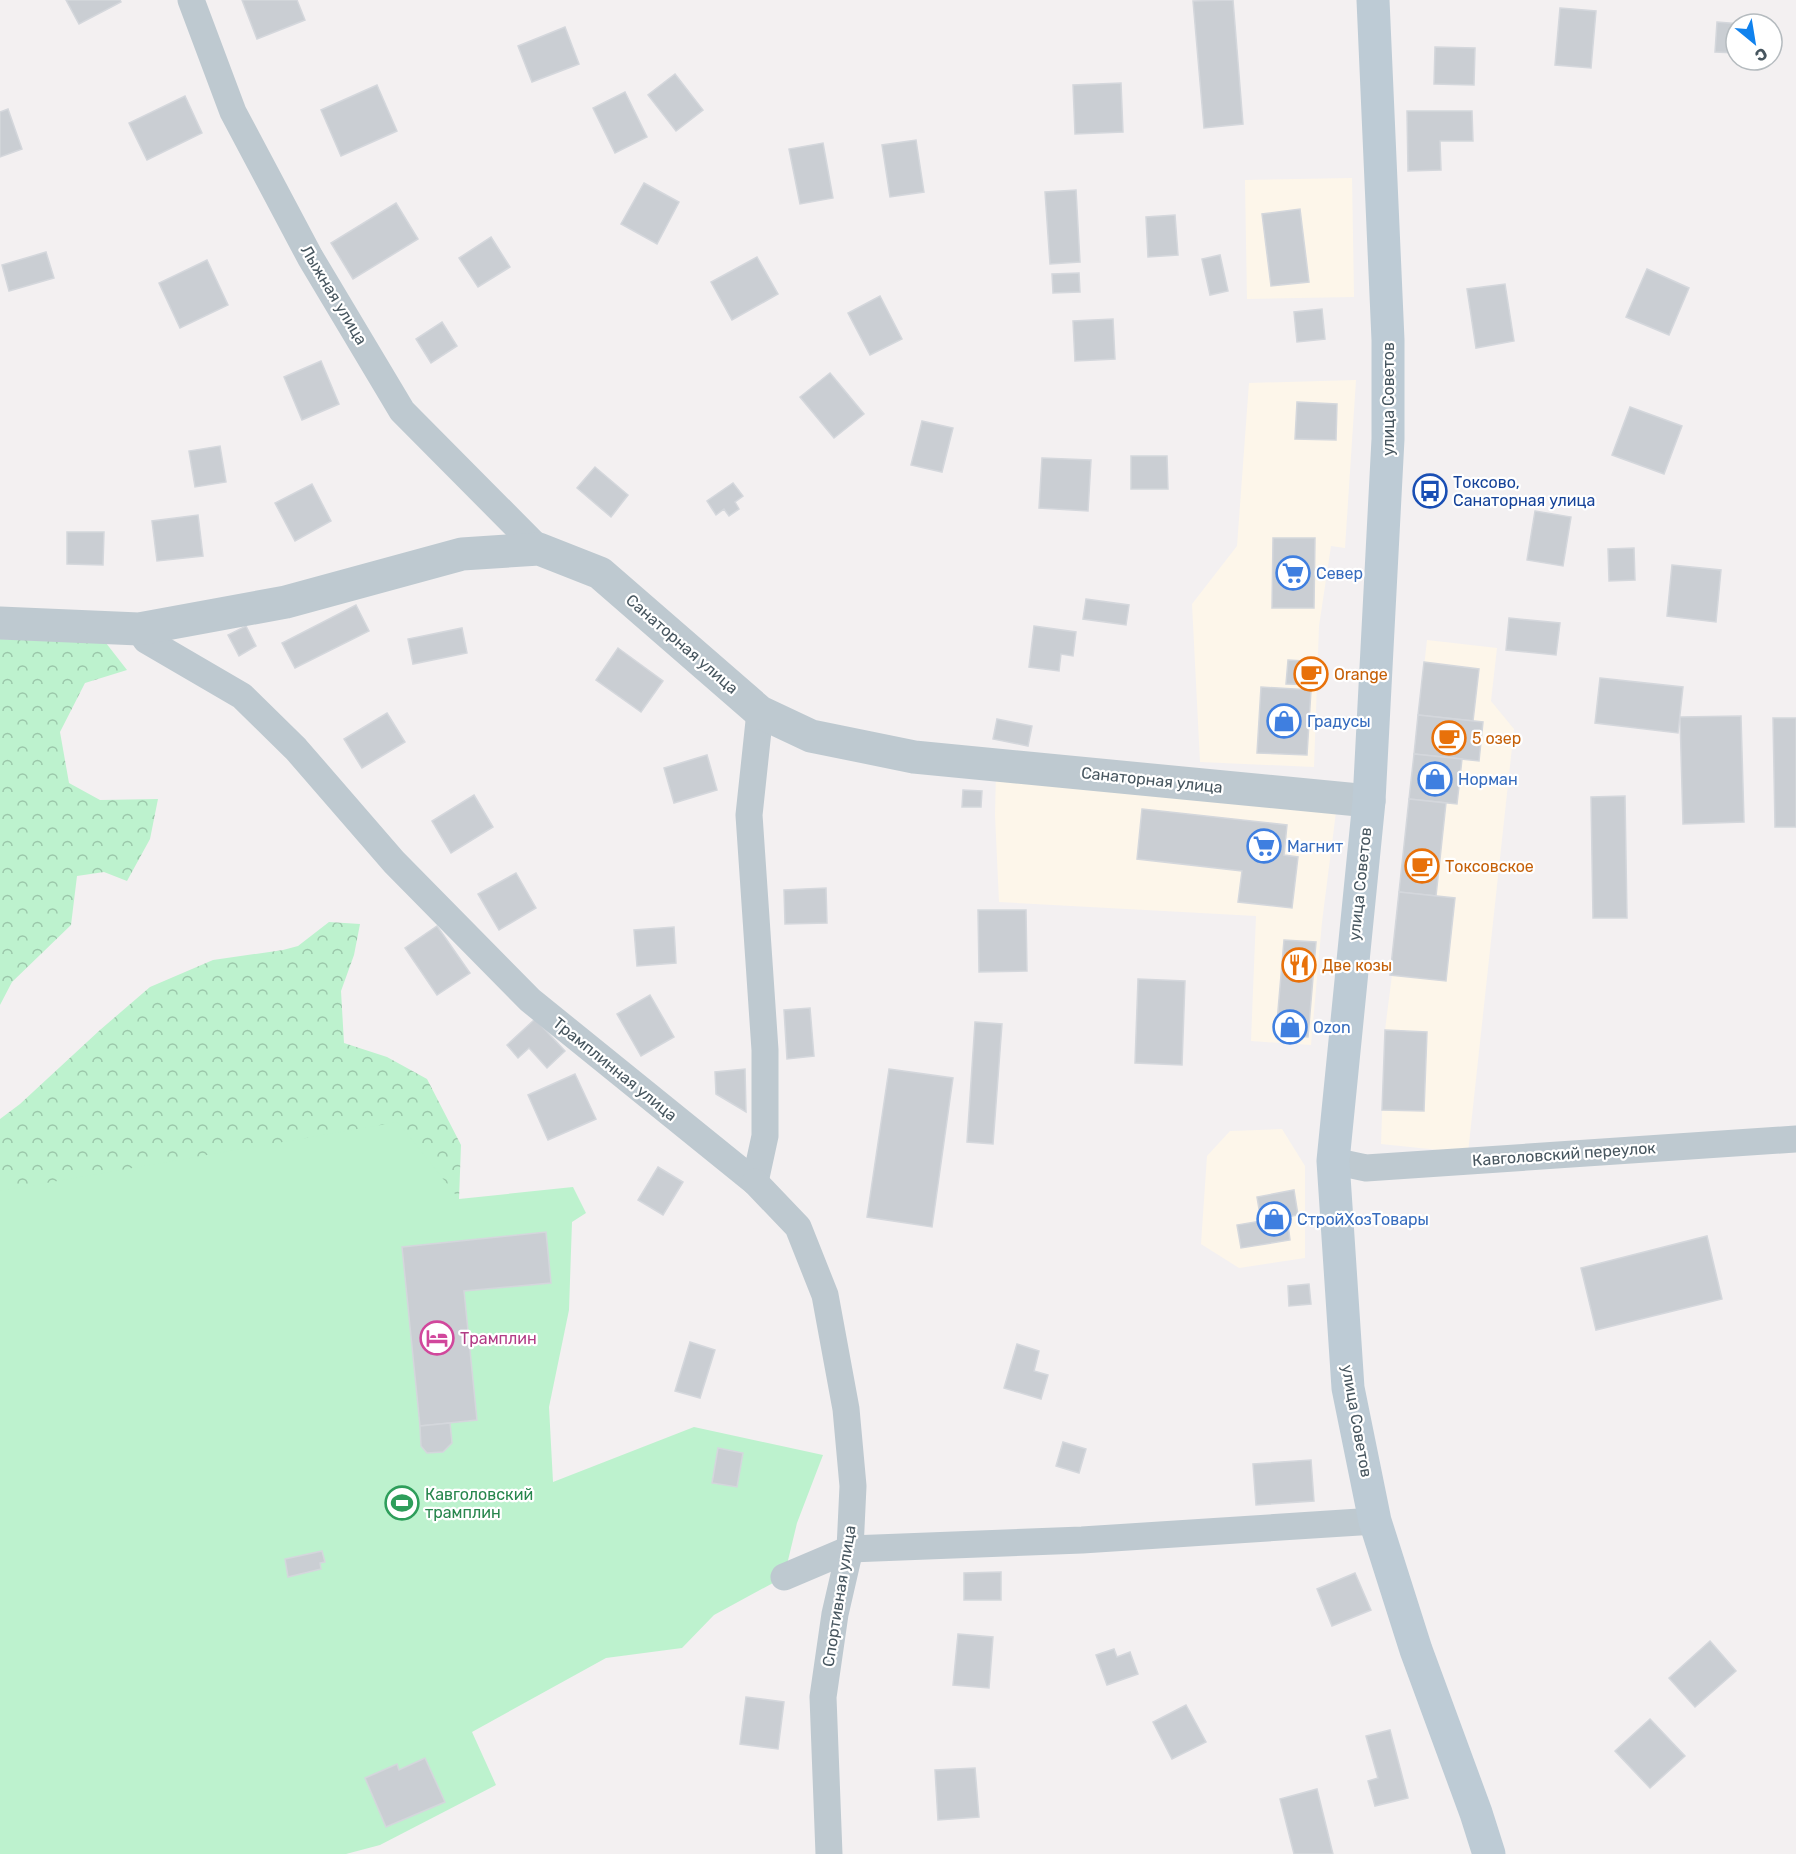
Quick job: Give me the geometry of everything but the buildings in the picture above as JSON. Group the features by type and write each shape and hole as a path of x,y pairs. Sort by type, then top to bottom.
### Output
{"main road":[{"name":"улица Советов","path":"1373,0 1388,340 1388,439 1369,801 1333,1161 1348,1388 1375,1521 1416,1650 1489,1854"}],"street":[{"name":"Лыжная улица","path":"191,0 233,112 310,256 402,411 539,549"},
{"name":"Санаторная улица","path":"0,623 140,629 286,602 462,554 539,549 600,573 760,712 811,736 914,757 1369,801"},
{"name":"Трамплинная улица","path":"140,629 146,640 242,696 296,749 394,862 530,1000 755,1182"},
{"path":"755,1182 765,1136 765,1050 749,815 760,712"},
{"name":"Кавголовский переулок","path":"1333,1161 1366,1168 1796,1139"},
{"name":"Спортивная улица","path":"755,1182 798,1227 825,1295 846,1409 853,1486 850,1549 835,1614 823,1697 829,1854"},
{"path":"784,1577 850,1549 1082,1540 1375,1521"}],"shaded area":[{"path":"1352,178 1354,297 1247,299 1245,180"},
{"path":"1356,380 1345,548 1331,546 1319,626 1314,767 1200,762 1192,604 1237,546 1249,383"},
{"path":"1427,640 1497,648 1491,701 1514,729 1468,1153 1381,1144 1385,1030 1392,975 1390,975"},
{"path":"996,772 1336,812 1322,922 1311,1045 1251,1041 1256,916 999,902 995,815"},
{"path":"1282,1129 1305,1166 1305,1258 1239,1268 1201,1244 1207,1156 1230,1131"}],"green space":[{"path":"0,639 106,643 127,670 85,683 60,732 69,783 100,800 158,799 150,839 127,881 104,872 77,876 71,925 12,982 0,1005"},
{"path":"329,922 360,924 354,955 341,991 344,1043 387,1057 427,1079 461,1145 459,1199 0,1244 0,1119 20,1104 150,987 213,960 298,946"},
{"name":"Кавголовский трамплин","path":"398,1122 459,1199 573,1187 586,1213 572,1222 569,1310 549,1407 553,1482 694,1427 823,1455 797,1523 784,1577 714,1615 682,1648 606,1658 472,1732 496,1785 380,1845 346,1854 0,1854 0,1191"}],"place":[{"name":"Токсово, Санаторная улица","path":"1430,491"},
{"name":"Север","path":"1293,573"},
{"name":"Orange","path":"1311,674"},
{"name":"Градусы","path":"1284,721"},
{"name":"5 озер","path":"1449,738"},
{"name":"Норман","path":"1435,779"},
{"name":"Магнит","path":"1264,846"},
{"name":"Токсовское","path":"1422,866"},
{"name":"Две козы","path":"1299,965"},
{"name":"Ozon","path":"1290,1027"},
{"name":"СтройХозТовары","path":"1274,1219"},
{"name":"Трамплин","path":"437,1338"},
{"name":"Кавголовский трамплин","path":"402,1503"}]}
